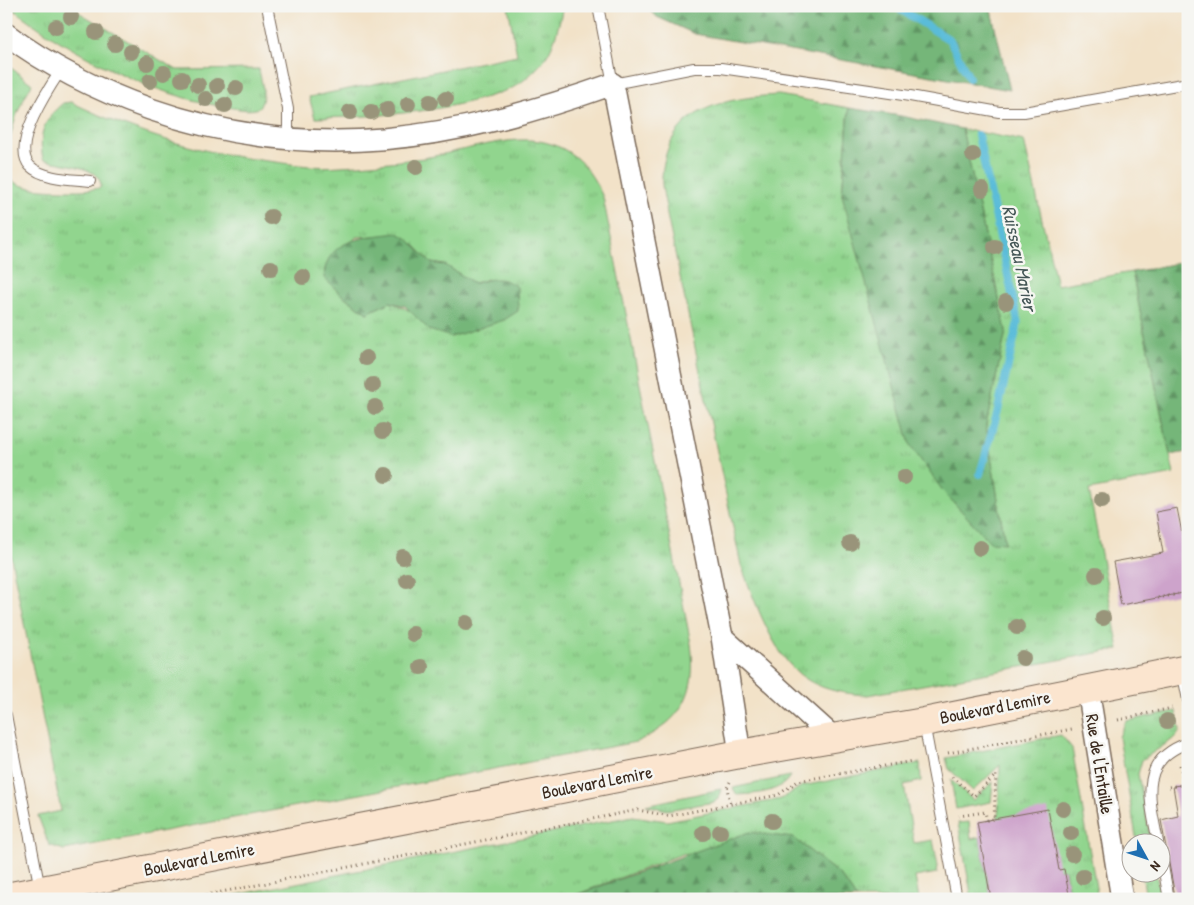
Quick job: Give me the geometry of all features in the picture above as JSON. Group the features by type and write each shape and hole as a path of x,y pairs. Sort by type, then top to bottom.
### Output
{"main road":[{"name":"Boulevard Lemire","path":"6,896 740,754 924,722 1185,670"}],"street":[{"path":"6,34 61,70 116,96 165,114 229,132 288,140 329,142 377,140 458,128 531,111 613,84 722,637 740,754"},
{"path":"722,637 834,738"},
{"name":"Rue de l'Entaille","path":"1088,688 1122,899"}],"lane":[{"path":"267,6 288,109 288,140"},
{"path":"598,6 613,84 694,68 721,68 910,96 999,112 1024,112 1188,83"},
{"path":"61,70 35,112 27,137 25,157 30,166 41,172 90,181"},
{"path":"1185,670 1188,700"},
{"path":"6,715 40,890"},
{"path":"924,722 957,899"},
{"path":"1156,832 1150,800 1150,778 1158,764 1168,753 1188,743"},
{"path":"1166,882 1169,899"}],"path":[{"path":"1158,598 1178,594"},
{"path":"1129,718 1176,707"},
{"name":"Boulevard Lemire","path":"946,754 1056,732"},
{"name":"Boulevard Lemire","path":"186,899 638,810 669,816 778,795 798,781 919,760"},
{"path":"950,775 974,796 996,775 994,819 987,820 985,812 957,816"},
{"path":"1173,786 1188,784"},
{"path":"728,788 730,803"}],"green space":[{"path":"9,6 68,6 177,70 259,69 263,98 259,108 251,110 225,107 196,101 139,82 84,56 33,24"},
{"path":"508,6 563,7 551,49 537,68 516,86 490,96 441,108 415,112 315,118 309,97 517,55"},
{"path":"645,6 990,6 1010,90 695,34 657,17"},
{"path":"6,64 32,84 13,126 8,148 6,172"},
{"path":"779,95 849,108 842,195 1005,543 986,425 1006,331 962,129 1024,141 1057,285 1132,272 1174,474 1089,490 1119,649 868,695 839,692 820,686 803,677 787,661 771,636 741,565 667,215 662,177 666,154 674,136 686,122 718,104"},
{"path":"71,102 121,124 197,148 222,154 300,165 333,167 388,162 430,157 494,143 525,140 539,141 561,148 570,153 586,168 603,197 691,644 692,678 689,692 675,715 665,725 636,742 64,850 49,845 38,816 61,811 6,532 6,177 14,182 33,188 77,190 101,187 99,180 87,170 43,159 41,142 44,128 51,115 63,103","holes":["374,236 408,239 431,263 445,265 474,283 488,279 485,325 451,337 413,313 390,302 367,313 342,295 324,278 356,237"]},
{"path":"849,108 901,116 962,129 1006,331 986,425 1005,543 990,542 943,491 910,445 842,195"},
{"path":"398,233 408,239 431,263 445,265 474,283 501,279 511,283 517,287 518,311 504,320 451,337 429,330 405,306 390,302 367,313 342,295 324,278 326,264 332,254 340,247 362,238"},
{"path":"1188,261 1188,452 1170,455 1132,272"},
{"path":"1176,711 1180,731 1176,737 1142,760 1138,774 1149,832 1135,832 1119,737 1126,721"},
{"path":"1061,735 1072,748 1098,899 1070,899 1065,870 1059,870 998,818 1000,765 973,791 949,769 946,758"},
{"path":"920,763 921,781 904,785 914,843 933,840 938,866 937,873 915,877 919,899 857,899 841,876 794,839 682,854 565,899 216,899 633,816 667,821 781,799 802,786"},
{"path":"790,776 780,786 766,792 737,795 733,788"},
{"path":"951,780 973,800 993,782 991,802 956,809"},
{"path":"721,789 718,799 714,802 667,810 646,805"},
{"path":"969,822 971,839 980,837 991,899 972,899 958,823"},
{"path":"749,832 794,838 841,876 857,899 565,899"},
{"path":"1143,882 1158,882 1161,899 1146,899"}],"building":[{"path":"1177,508 1188,563 1188,592 1121,605 1113,562 1163,553 1156,512"},
{"path":"1188,784 1188,893 1175,896 1172,880 1172,832 1163,832 1161,820 1178,816 1173,786"},
{"path":"1048,809 1059,870 1064,869 1070,899 991,899 977,822"}],"waterway":[{"name":"Ruisseau Marier","path":"895,6 950,40 969,78"},
{"name":"Ruisseau Marier","path":"978,135 1018,322 997,414 980,474"}]}
